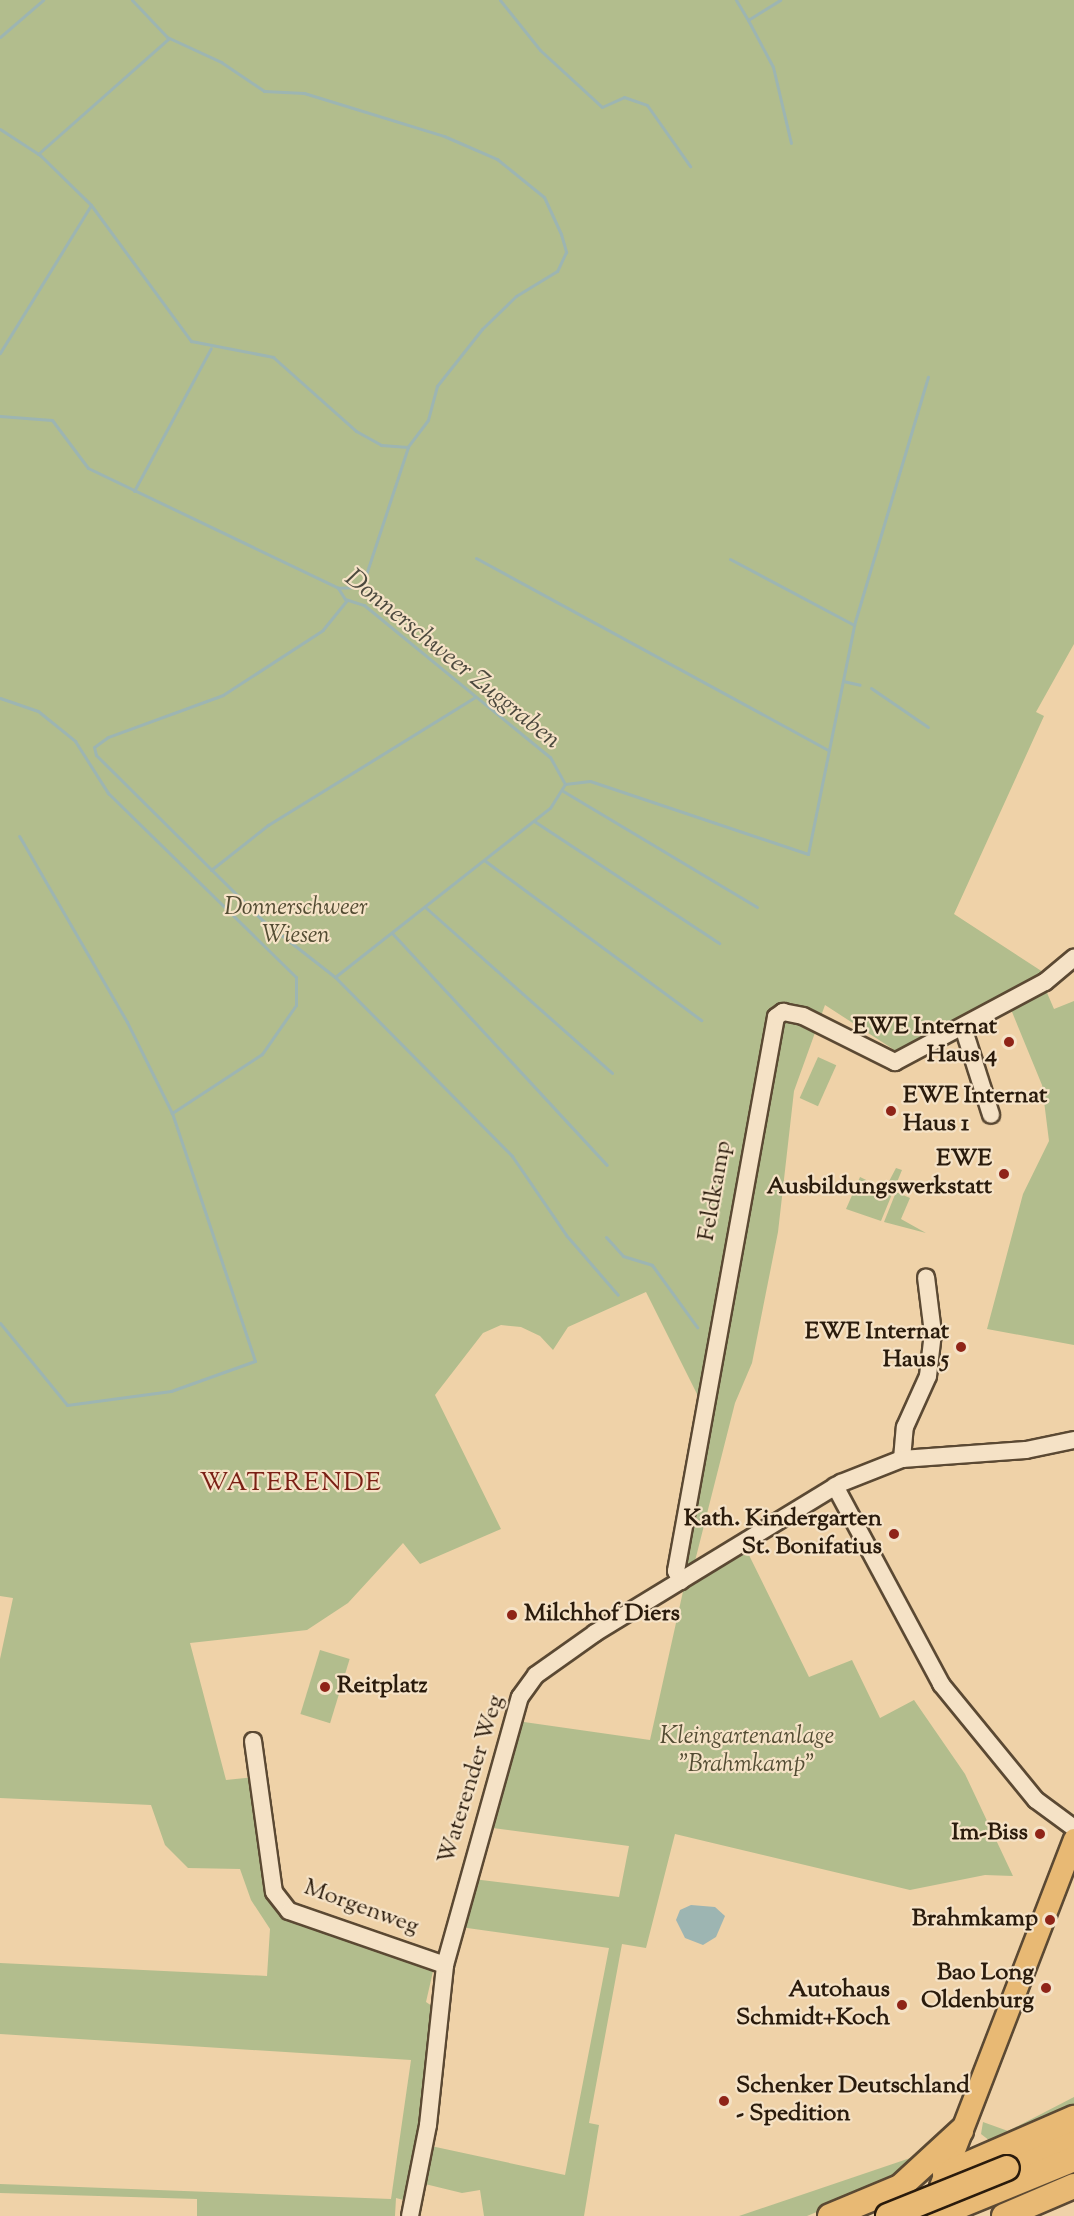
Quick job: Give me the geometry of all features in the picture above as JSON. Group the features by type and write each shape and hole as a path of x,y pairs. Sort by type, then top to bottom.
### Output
{"highway":[{"path":"888,2216 1004,2157 1074,2118"},
{"path":"830,2216 900,2187 963,2126 1004,2157"},
{"path":"945,2174 1074,2140"},
{"path":"900,2187 914,2193 932,2215 1074,2159"},
{"path":"1004,2216 1074,2186"}],"main road":[{"path":"932,2215 963,2126 1074,1839"}],"street":[{"name":"Feldkamp","path":"681,1581 676,1571 770,1027 776,1017 791,1012 894,1062 1045,982 1074,958"},
{"path":"963,1027 991,1115"},
{"path":"902,1459 905,1427 928,1376 933,1333 926,1277"},
{"name":"Waterender Weg","path":"410,2216 429,2126 446,1965 520,1697 550,1663 835,1486 902,1459 1026,1450 1074,1440"},
{"path":"835,1486 941,1684 1036,1800 1074,1828"},
{"name":"Morgenweg","path":"253,1741 274,1892 289,1911 446,1965"}],"green space":[{"name":"Donnerschweer Wiesen","path":"0,0 1074,0 1074,644 1036,712 1044,716 954,914 1046,974 896,1051 825,1005 794,1091 778,1232 752,1363 735,1403 694,1565 681,1562 699,1398 646,1292 568,1327 553,1350 540,1336 521,1327 501,1325 483,1333 435,1395 501,1529 420,1564 403,1543 348,1603 307,1630 190,1643 226,1780 255,1777 271,1895 434,1967 426,2002 432,2006 425,2125 411,2202 396,2198 395,2216 197,2216 197,2199 0,2193 0,2184 391,2199 411,2060 0,2034 0,1963 267,1976 270,1929 251,1900 240,1869 188,1868 165,1845 151,1805 0,1798 0,1659 13,1598 0,1596"},
{"path":"1045,988 1054,1009 1074,1001 1074,1345 987,1329 1023,1194 1049,1141 1042,1085 1010,1007"},
{"path":"818,1057 836,1065 818,1106 800,1098"},
{"path":"896,1168 902,1170 881,1221 846,1209 860,1177 885,1189"},
{"path":"896,1192 910,1198 901,1219 926,1233 884,1222"},
{"name":"Kleingartenanlage \"Brahmkamp\"","path":"745,1547 809,1677 852,1660 880,1718 914,1700 965,1774 1013,1876 985,1875 910,1890 675,1834 646,1948 622,1944 589,2123 599,2125 584,2216 484,2216 480,2190 462,2193 425,2184 431,2146 565,2175 609,1948 460,1927 473,1879 619,1897 629,1846 485,1827 517,1721 650,1740 684,1587"},
{"name":"Reitplatz","path":"320,1650 350,1659 330,1723 300,1714"},
{"path":"1074,2097 1074,2111 1004,2141 990,2141 981,2134 983,2122 1008,2131"},
{"path":"928,2152 902,2177 807,2216 739,2216"}],"water":[{"path":"691,1905 715,1907 725,1916 716,1937 703,1945 685,1938 676,1920 680,1910"}],"waterway":[{"path":"0,37 43,0"},
{"path":"132,0 167,37 221,62 264,91 304,93 444,136 497,159 544,197 561,234 566,252 557,271 516,296 482,329 437,386 428,420 408,447 362,587 338,588"},
{"path":"500,0 540,50 602,107 624,97 647,105 690,166"},
{"path":"736,0 748,20 780,0"},
{"path":"748,20 773,67 791,143"},
{"path":"38,154 169,38"},
{"path":"0,129 40,155 91,205 0,353"},
{"path":"91,205 191,341 273,357 356,431 381,445 408,447"},
{"path":"134,491 211,348"},
{"name":"Donnerschweer Zuggraben","path":"0,416 52,420 88,468 338,588 345,599 364,605 550,757 565,784 590,781 808,854 854,625 928,377"},
{"path":"476,558 828,750"},
{"path":"730,559 854,625"},
{"path":"347,600 323,630 223,695 108,737 94,747 96,755 262,920 335,977 512,1156 566,1235 618,1295"},
{"path":"843,681 860,685"},
{"path":"871,688 928,727"},
{"path":"211,870 268,825 475,697"},
{"path":"0,698 38,711 75,741 108,793 296,977 296,1005 262,1054 172,1113"},
{"path":"335,977 550,808 565,784"},
{"path":"563,791 757,907"},
{"path":"534,821 719,943"},
{"path":"0,1323 67,1405 171,1391 255,1361 172,1113 127,1022 19,836"},
{"path":"484,860 701,1020"},
{"path":"425,907 612,1073"},
{"path":"392,933 607,1165"},
{"path":"606,1237 623,1256 652,1265 697,1327"}],"place":[{"name":"EWE Internat Haus 4","path":"1009,1042"},
{"name":"EWE Internat Haus 1","path":"891,1111"},
{"name":"EWE Ausbildungswerkstatt","path":"1004,1174"},
{"name":"EWE Internat Haus 5","path":"961,1347"},
{"name":"Kath. Kindergarten St. Bonifatius","path":"894,1534"},
{"name":"Milchhof Diers","path":"512,1615"},
{"name":"Reitplatz","path":"325,1687"},
{"name":"Im-Biss","path":"1040,1834"},
{"name":"Brahmkamp","path":"1050,1920"},
{"name":"Bao Long Oldenburg","path":"1046,1988"},
{"name":"Autohaus Schmidt+Koch","path":"902,2005"},
{"name":"Schenker Deutschland - Spedition","path":"724,2101"}],"district":[{"name":"WATERENDE","path":"291,1484"}]}
